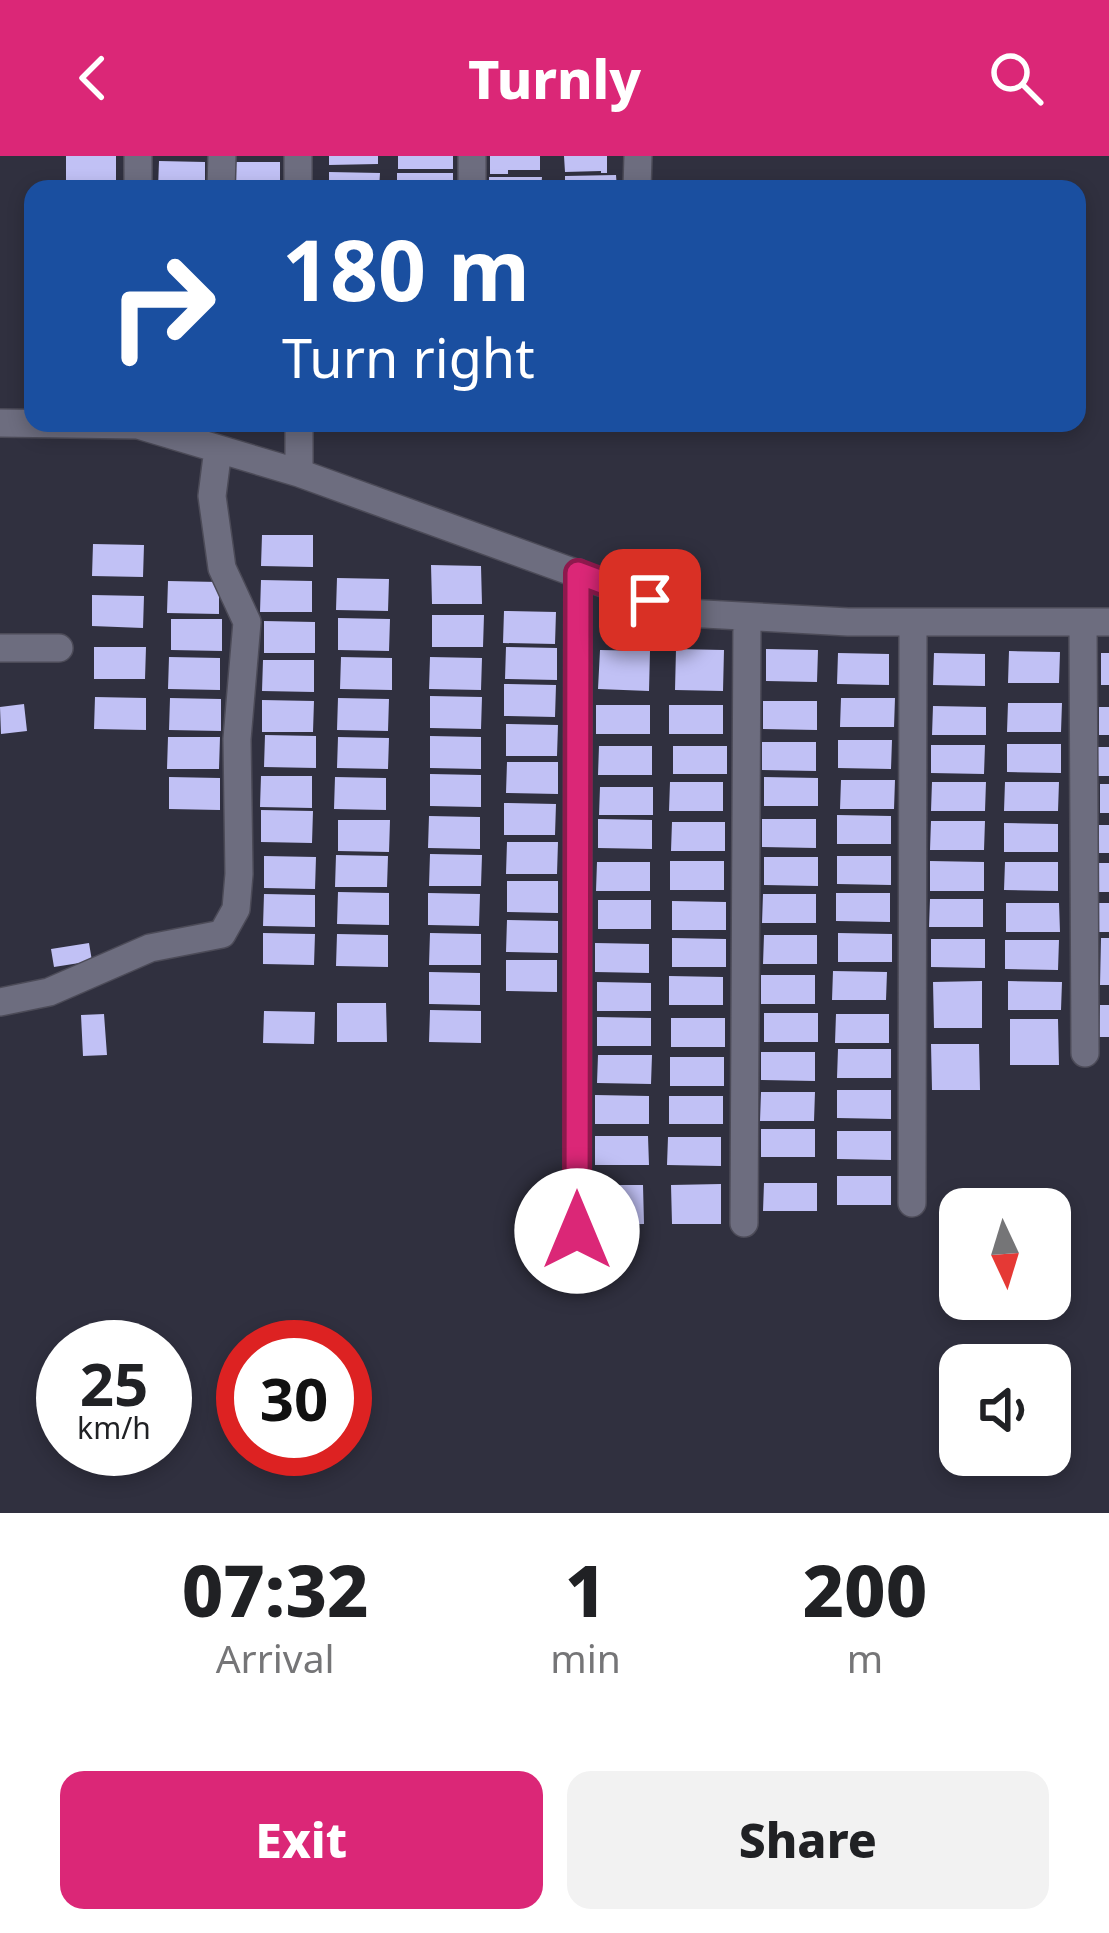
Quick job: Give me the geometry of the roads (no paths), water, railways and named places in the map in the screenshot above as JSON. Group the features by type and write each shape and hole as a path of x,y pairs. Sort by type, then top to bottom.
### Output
{"street":[{"path":"178,432 213,439 686,613 848,622 1096,622 1085,1052"},
{"path":"298,432 298,473"},
{"path":"0,1002 49,992 150,948 222,934 236,909 237,739 247,622 222,568 212,496 213,439"},
{"path":"577,1231 578,573"},
{"path":"744,1222 747,616"},
{"path":"912,1203 913,622"},
{"path":"0,648 59,648"}]}
